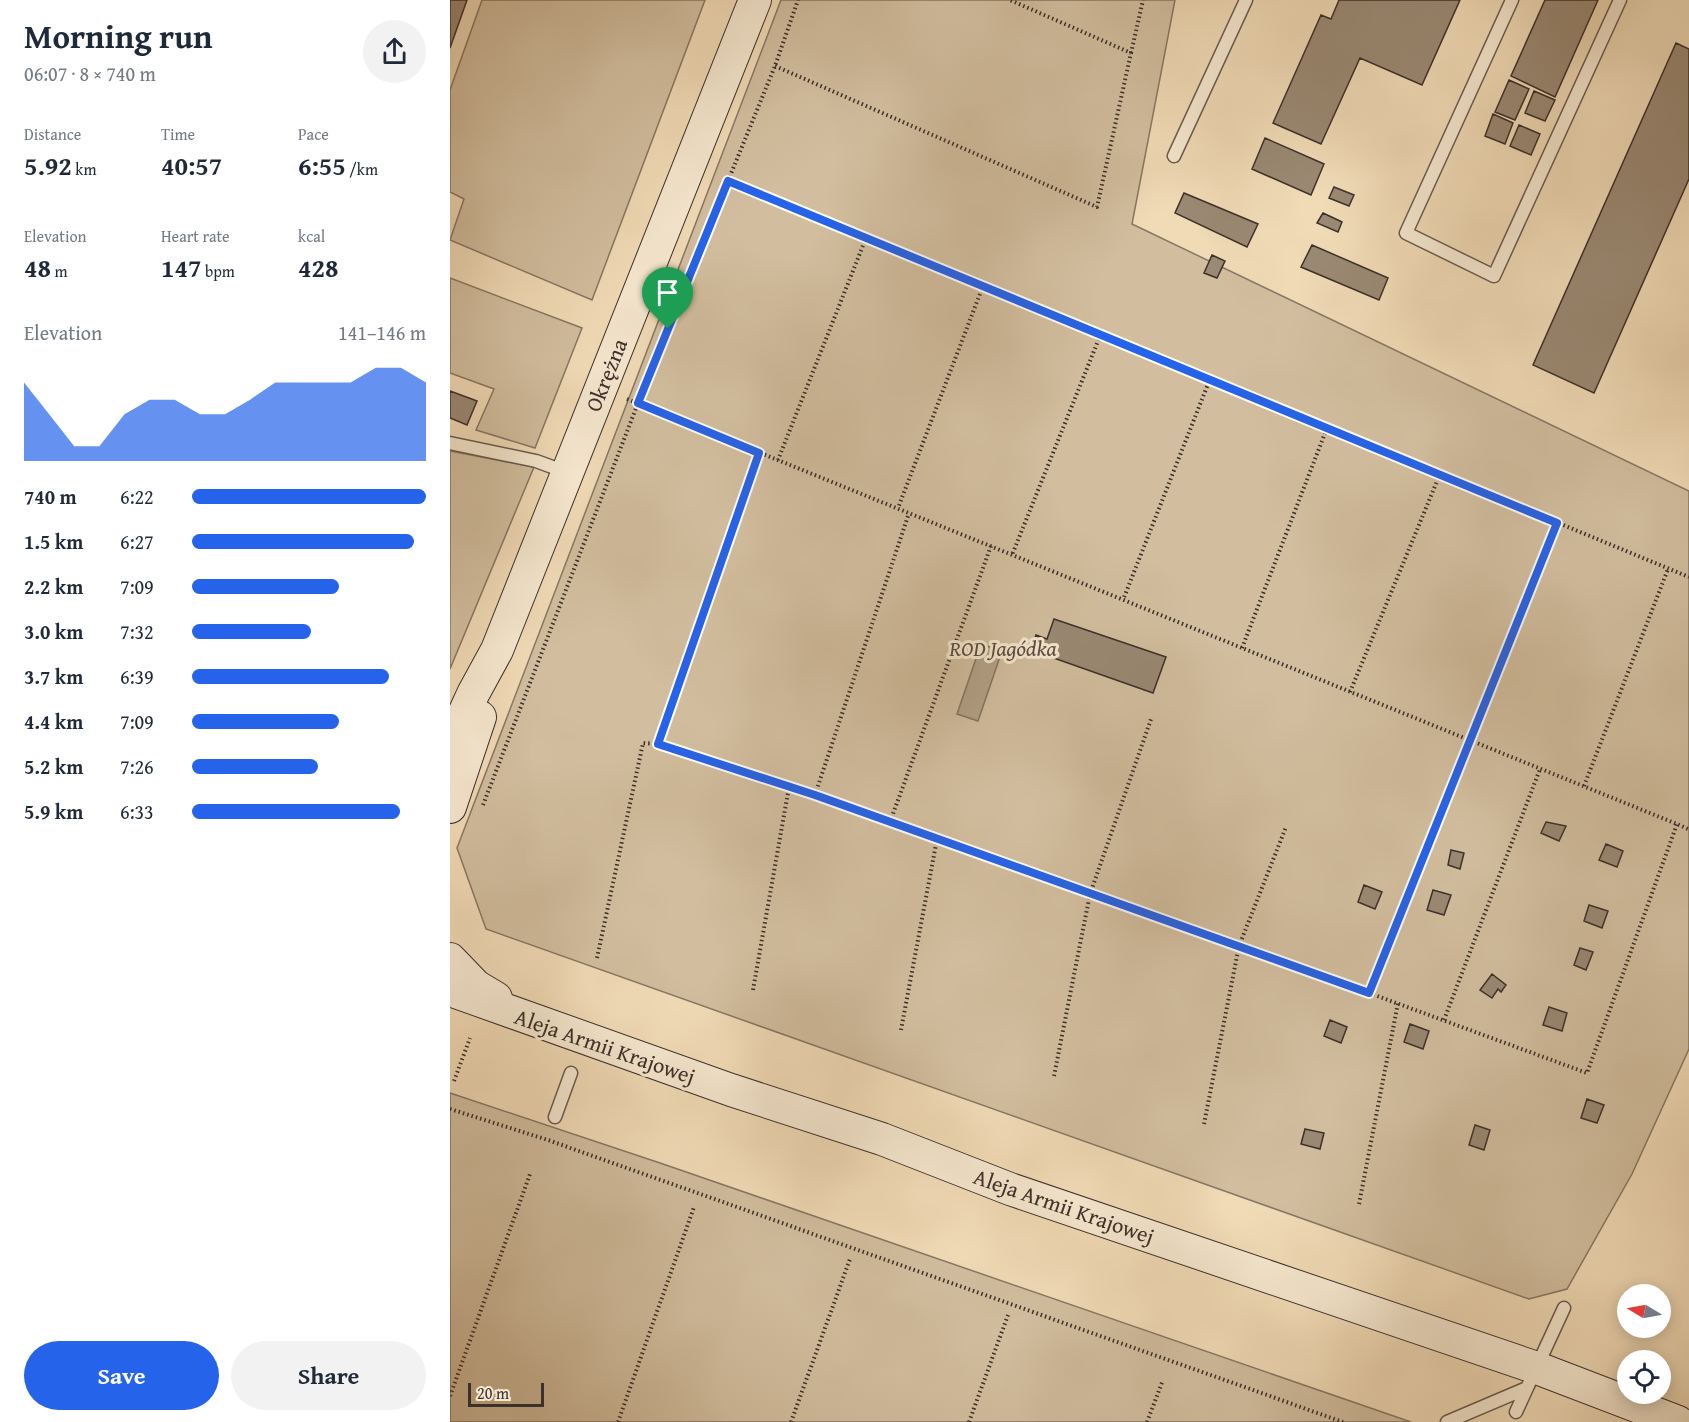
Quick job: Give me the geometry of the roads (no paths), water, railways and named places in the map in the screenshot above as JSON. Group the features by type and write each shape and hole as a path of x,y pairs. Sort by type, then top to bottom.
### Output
{"street":[{"name":"Okrężna","path":"450,744 472,694 497,650 754,0"},
{"name":"Okrężna","path":"450,807 486,700 497,650"},
{"path":"450,959 476,986 532,1021"},
{"name":"Aleja Armii Krajowej","path":"450,990 731,1090 882,1139 1021,1193 1532,1378 1678,1422"}],"lane":[{"path":"1174,156 1246,0"},
{"path":"1512,0 1406,233 1494,276 1620,0"},
{"path":"450,443 536,461 567,473"},
{"path":"555,1117 571,1073"},
{"path":"1516,1412 1564,1308"},
{"path":"1447,1422 1532,1378"}],"park label":[{"name":"ROD Jagódka","path":"1003,648"}]}
